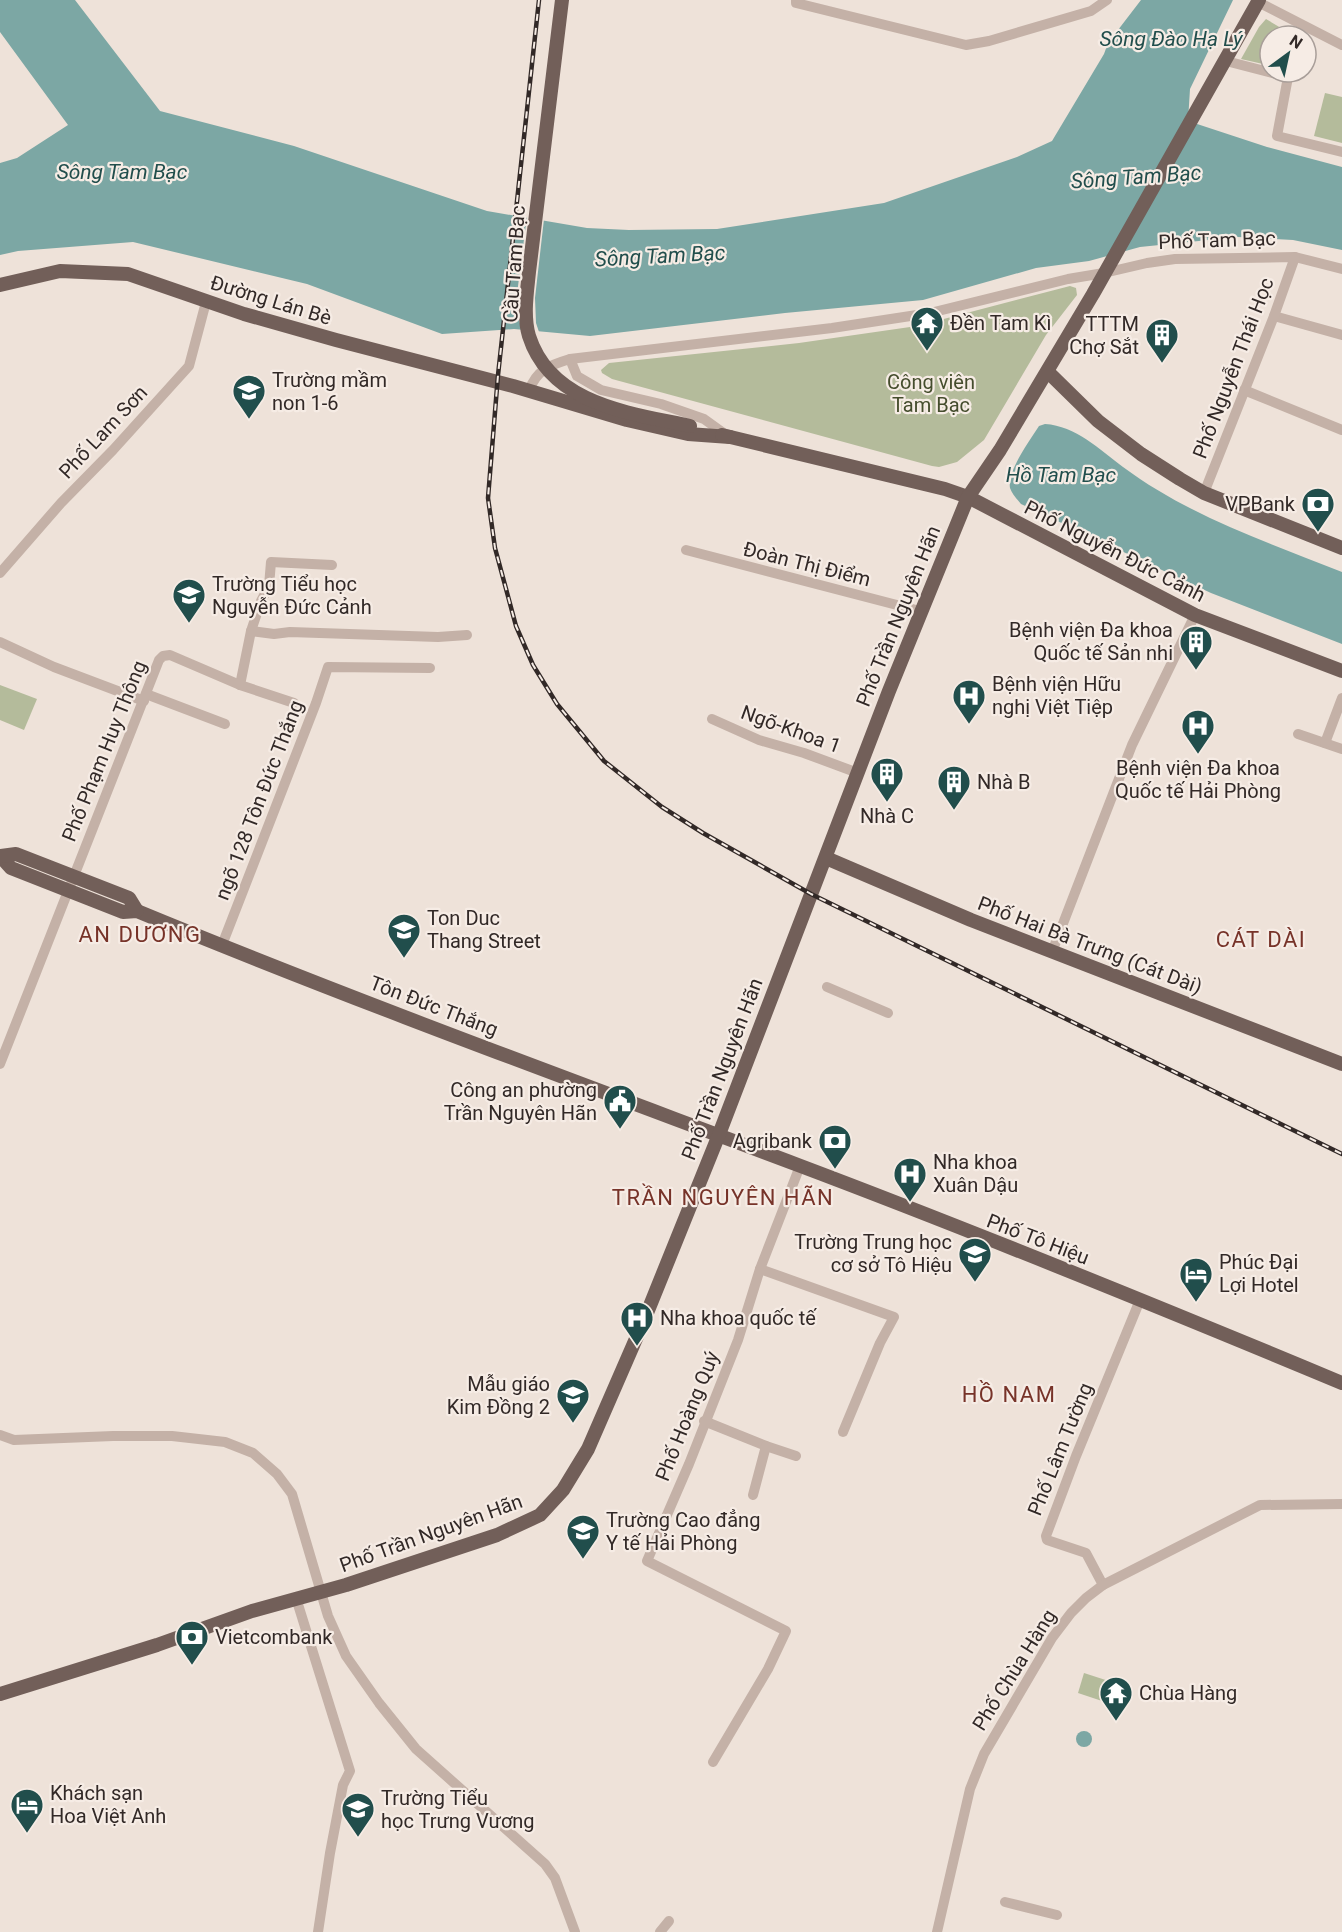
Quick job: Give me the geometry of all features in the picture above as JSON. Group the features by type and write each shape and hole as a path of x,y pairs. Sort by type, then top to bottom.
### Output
{"main road":[{"name":"Cầu Tam Bạc","path":"562,0 529,272 526,315 529,336 549,372 579,395 604,406 690,426"},
{"path":"968,497 1048,372 1212,86 1258,1"},
{"name":"Đường Lán Bè","path":"0,285 60,271 128,273 206,302 336,340 529,391"},
{"path":"1048,372 1098,421 1141,454 1204,493 1342,548"},
{"name":"Phố Nguyễn Đức Cảnh","path":"529,391 627,420 688,434 730,437"},
{"name":"Phố Nguyễn Đức Cảnh","path":"690,426 945,489 968,497 1195,615 1342,671"},
{"name":"Phố Trần Nguyên Hãn","path":"0,1694 296,1598 440,1555 511,1529 540,1515 563,1490 588,1449 645,1318 718,1137 920,611 968,497"},
{"name":"Tôn Đức Thắng","path":"0,856 16,854 129,898 137,910"},
{"name":"Tôn Đức Thắng","path":"0,856 11,868 123,912 137,910 718,1137"},
{"name":"Phố Hai Bà Trưng (Cát Dài)","path":"826,858 971,921 1342,1064"},
{"name":"Phố Tô Hiệu","path":"718,1137 800,1166 1140,1300 1342,1383"}],"street":[{"path":"796,2 966,45 989,41 1091,11 1107,0"},
{"path":"1258,1 1342,45"},
{"path":"1226,61 1288,77 1277,136 1342,152"},
{"name":"Phố Tam Bạc","path":"529,391 534,378 552,364 570,359 820,330 930,314 1068,279 1147,263 1175,259 1295,257 1342,269"},
{"name":"Phố Nguyễn Thái Học","path":"1204,493 1295,257"},
{"name":"Phố Lam Sơn","path":"0,573 61,503 113,450 189,366 206,302"},
{"path":"1274,316 1342,335"},
{"path":"570,359 577,375 601,390 660,404 704,419 730,437"},
{"path":"1244,390 1342,430"},
{"name":"Đoàn Thị Điểm","path":"686,550 920,611"},
{"path":"240,685 251,632 261,601 269,586 271,562 332,565"},
{"path":"1052,952 1132,745 1195,615"},
{"path":"251,632 427,636 467,634"},
{"path":"0,642 54,667 225,724"},
{"name":"Phố Phạm Huy Thông","path":"0,1064 159,660 163,656 170,655 240,685 294,703"},
{"name":"ngõ 128 Tôn Đức Thắng","path":"222,945 328,667 430,668"},
{"path":"1325,743 1342,698"},
{"name":"Ngõ-Khoa 1","path":"712,719 759,740 858,772"},
{"path":"1298,734 1342,749"},
{"path":"827,987 888,1013"},
{"name":"Phố Hoàng Quý","path":"713,1762 768,1669 786,1631 647,1561 738,1340 760,1269 800,1166"},
{"path":"760,1269 894,1317 880,1343 843,1432"},
{"name":"Phố Lâm Tường","path":"1103,1585 1086,1553 1047,1540 1046,1536 1140,1300"},
{"path":"704,1421 796,1456"},
{"path":"0,1435 14,1440 172,1436 225,1442 253,1453 277,1474 292,1494 302,1522 320,1592 346,1656 379,1703 416,1749 545,1864 555,1878 576,1932"},
{"path":"753,1495 766,1446"},
{"name":"Phố Chùa Hàng","path":"937,1932 970,1789 984,1754 1052,1638 1078,1606 1103,1585 1260,1504 1342,1504"},
{"path":"296,1598 350,1771 343,1785 318,1932"},
{"path":"1005,1902 1057,1915"},
{"path":"660,1932 669,1922"}],"green space":[{"path":"1266,19 1274,24 1262,24"},
{"path":"1258,29 1258,63 1241,59"},
{"path":"1325,93 1342,97 1342,143 1314,136"},
{"name":"Công viên Tam Bạc","path":"1070,286 1076,288 1077,295 1046,335 984,440 957,462 939,467 612,379 601,370 609,363 799,343 917,326"},
{"path":"0,685 37,699 24,730 0,720"},
{"path":"1084,1673 1121,1685 1114,1705 1078,1693"}],"water":[{"name":"Sông Tam Bạc","path":"0,0 75,0 160,111 294,146 487,211 587,228 629,230 717,229 884,203 1017,157 1052,141 1104,54 1108,43 1141,0 1233,0 1190,89 1188,121 1267,147 1342,167 1342,250 1293,240 1238,237 1140,247 1089,261 1036,268 923,300 785,313 590,336 514,329 442,334 307,284 133,242 18,251 0,255 0,163 17,158 68,125 0,32"},
{"name":"Hồ Tam Bạc","path":"1045,424 1077,434 1148,484 1202,514 1257,539 1342,572 1342,644 1211,593 1021,504 1010,488 1012,473 1039,426"},
{"path":"1084,1731 1092,1739 1084,1747 1076,1739"}],"pier":[{"path":"527,216 544,219 535,298 536,323 540,335 523,333 518,317 517,294"}],"railway":[{"path":"539,0 498,375 488,498 495,548 516,626 533,665 557,704 604,761 662,807 703,833 811,894 1342,1154"}],"place":[{"name":"Đền Tam Kì","path":"927,352"},
{"name":"TTTM Chợ Sắt","path":"1162,364"},
{"name":"Trường mầm non 1-6","path":"249,420"},
{"name":"VPBank","path":"1318,533"},
{"name":"Trường Tiểu học Nguyễn Đức Cảnh","path":"189,624"},
{"name":"Bệnh viện Đa khoa Quốc tế Sản nhi","path":"1196,671"},
{"name":"Bệnh viện Hữu nghị Việt Tiệp","path":"969,725"},
{"name":"Bệnh viện Đa khoa Quốc tế Hải Phòng","path":"1198,755"},
{"name":"Nhà C","path":"887,803"},
{"name":"Nhà B","path":"954,811"},
{"name":"Ton Duc Thang Street","path":"404,959"},
{"name":"Công an phường Trần Nguyên Hãn","path":"620,1130"},
{"name":"Agribank","path":"835,1170"},
{"name":"Nha khoa Xuân Dậu","path":"910,1203"},
{"name":"Trường Trung học cơ sở Tô Hiệu","path":"975,1283"},
{"name":"Phúc Đại Lợi Hotel","path":"1196,1303"},
{"name":"Nha khoa quốc tế","path":"637,1347"},
{"name":"Mẫu giáo Kim Đồng 2","path":"573,1424"},
{"name":"Trường Cao đẳng Y tế Hải Phòng","path":"583,1560"},
{"name":"Vietcombank","path":"192,1666"},
{"name":"Chùa Hàng","path":"1116,1722"},
{"name":"Khách sạn Hoa Việt Anh","path":"27,1834"},
{"name":"Trường Tiểu học Trưng Vương","path":"358,1838"}],"district":[{"name":"AN DƯƠNG","path":"140,934"},
{"name":"CÁT DÀI","path":"1261,939"},
{"name":"TRẦN NGUYÊN HÃN","path":"723,1197"},
{"name":"HỒ NAM","path":"1009,1394"}],"water label":[{"name":"Sông Đào Hạ Lý","path":"1171,39"}]}
